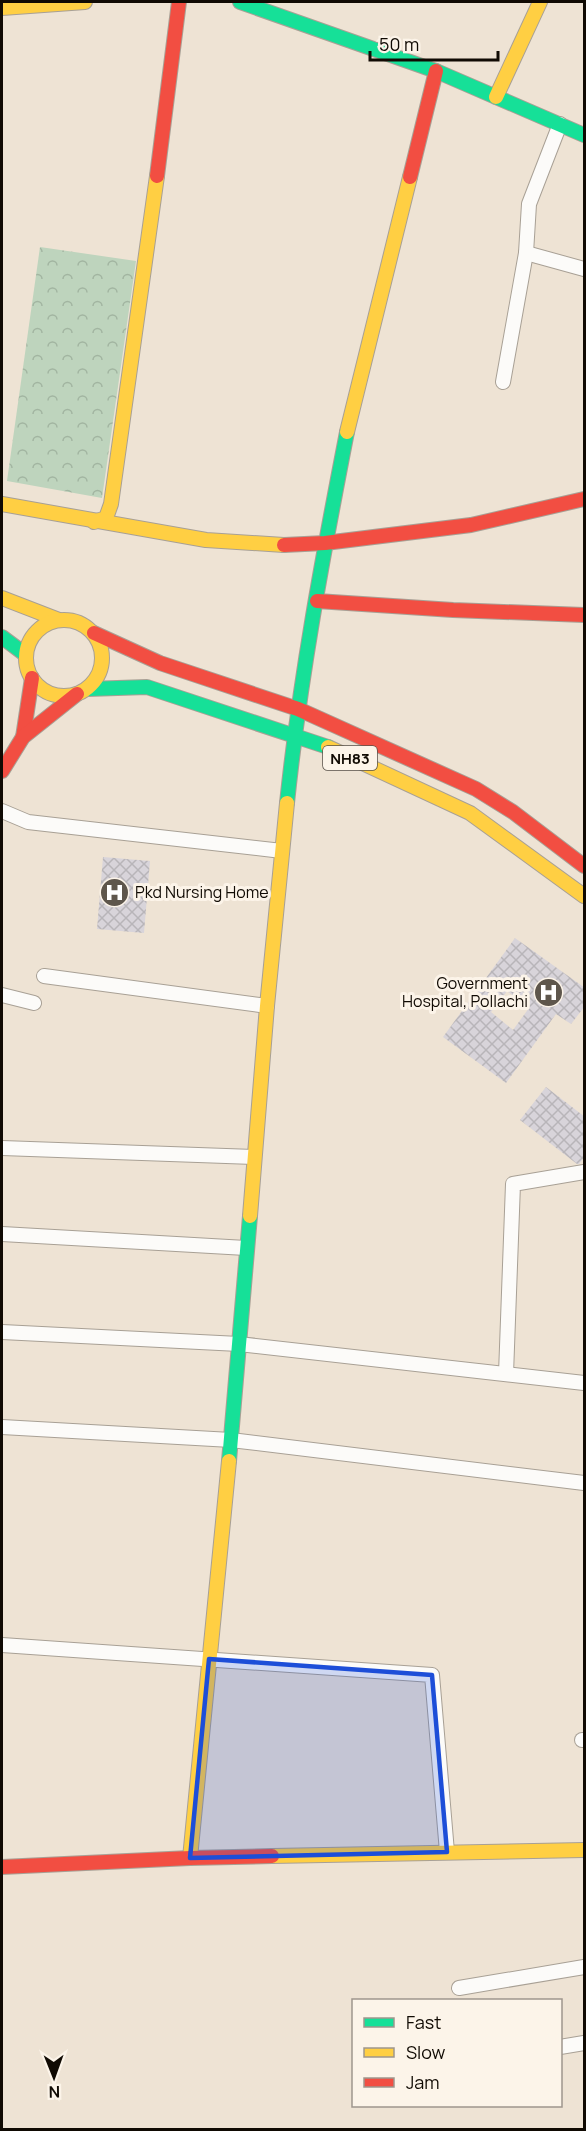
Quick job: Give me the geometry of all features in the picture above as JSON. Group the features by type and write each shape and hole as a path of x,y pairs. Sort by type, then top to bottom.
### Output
{"main road":[{"path":"2,8 85,2"},
{"path":"94,522 106,519 111,504 147,258 179,2"},
{"path":"240,2 436,71 585,135"},
{"path":"496,97 540,2"},
{"path":"190,1858 231,1440 267,1006 294,735 324,543 353,404 436,71"},
{"path":"2,504 206,540 285,545 324,543 471,525 585,499"},
{"name":"NH83","path":"2,598 59,620 72,620 84,625 94,633 160,663 298,709 476,789 513,812 585,866"},
{"path":"316,601 453,610 585,615"},
{"path":"23,737 32,678 27,668 26,655 29,642 46,624 59,620"},
{"path":"2,771 6,755 23,737 96,680 102,668 103,656 94,633"},
{"path":"2,637 26,655"},
{"name":"NH83","path":"32,678 41,688 52,694 64,696 82,692 147,687 325,747 470,813 585,896"},
{"path":"2,1867 190,1858 585,1850"}],"street":[{"path":"503,382 526,253 529,204 560,124"},
{"path":"526,253 585,269"},
{"path":"2,811 28,822 282,851"},
{"path":"44,976 267,1006"},
{"path":"2,995 34,1004"},
{"path":"2,1148 254,1157"},
{"path":"506,1374 513,1184 585,1172"},
{"path":"2,1234 246,1248"},
{"path":"2,1332 239,1344 585,1383"},
{"path":"2,1427 231,1440 585,1482"},
{"path":"2,1644 432,1675 447,1852"},
{"path":"459,1988 585,1967"},
{"path":"562,2047 585,2043"}],"highlighted area":[{"path":"209,1659 432,1675 447,1852 190,1858"}],"green space":[{"path":"40,247 136,261 102,498 7,481"}],"building":[{"path":"103,857 150,861 144,933 97,929"},
{"path":"515,938 585,988 585,1006 571,1024 556,1014 506,1083 443,1037","holes":["507,991 529,1008 513,1030 491,1012"]},
{"path":"546,1087 585,1117 585,1156 579,1164 520,1120"}],"traffic: fast":[{"path":"240,2 436,71 584,135"},
{"path":"287,803 305,663 347,432"},
{"path":"2,637 26,655"},
{"path":"88,689 147,687 328,747"},
{"path":"229,1461 250,1216"}],"traffic: slow":[{"path":"2,8 85,2"},
{"path":"496,97 540,2"},
{"path":"94,522 106,518 111,504 157,176"},
{"path":"347,432 410,177"},
{"path":"2,504 206,540 284,545"},
{"path":"2,598 59,620"},
{"path":"64,620 79,623 91,631 99,643 102,658 99,673 91,685 79,693 64,696 49,693 37,685 29,673 26,658 29,643 37,631 49,623 64,620"},
{"path":"328,747 470,813 584,896"},
{"path":"250,1216 267,1006 287,803"},
{"path":"190,1858 229,1461"},
{"path":"272,1856 584,1850"}],"traffic: jam":[{"path":"157,176 179,2"},
{"path":"410,177 436,71"},
{"path":"284,545 325,543 471,525 584,499"},
{"path":"317,601 453,610 584,615"},
{"path":"94,633 160,663 298,709 476,789 513,812 584,866"},
{"path":"23,737 32,678"},
{"path":"2,771 23,737 77,694"},
{"path":"2,1867 272,1856"}],"place":[{"name":"Pkd Nursing Home","path":"114,892"},
{"name":"Government Hospital, Pollachi","path":"549,992"}]}
